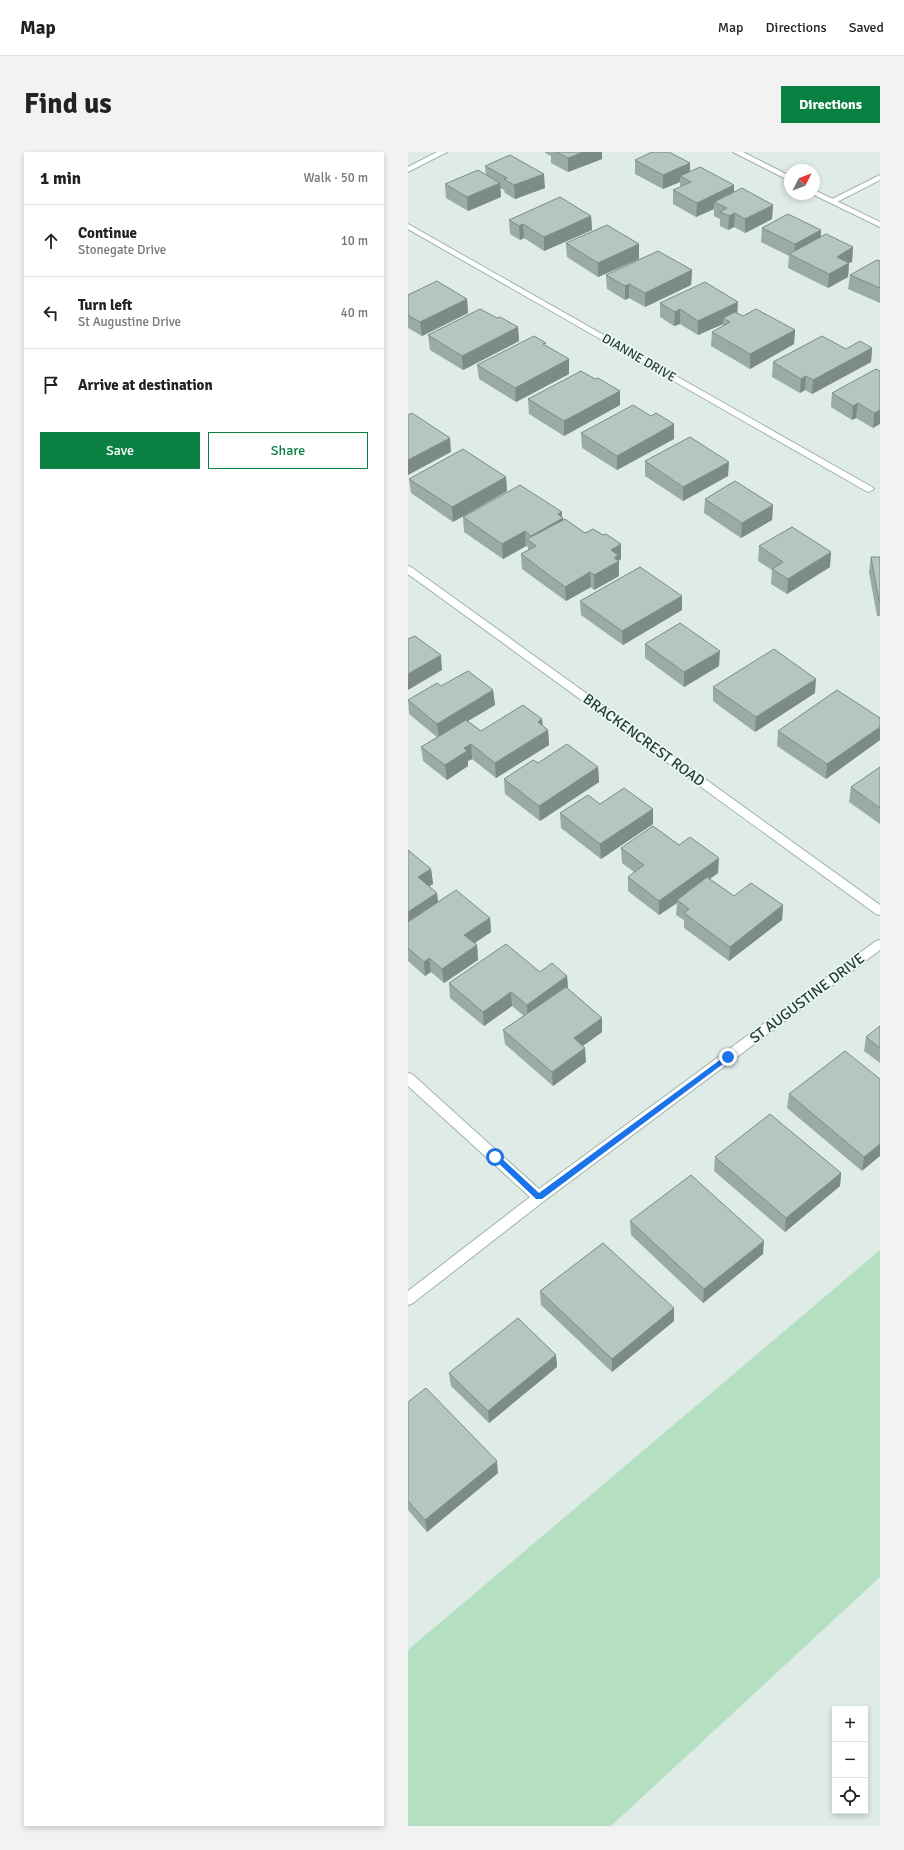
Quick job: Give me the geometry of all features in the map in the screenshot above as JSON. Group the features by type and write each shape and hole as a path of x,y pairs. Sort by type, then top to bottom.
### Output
{"street":[{"path":"408,170 443,152"},
{"path":"737,152 784,176"},
{"path":"832,201 880,177"},
{"path":"820,195 880,225"},
{"name":"DIANNE DRIVE","path":"408,226 869,489"},
{"name":"BRACKENCREST ROAD","path":"408,569 880,911"},
{"name":"ST AUGUSTINE DRIVE","path":"408,1299 539,1197 880,944"},
{"path":"408,1078 539,1197"}],"green space":[{"path":"880,1250 880,1577 611,1826 408,1826 408,1650"}],"building":[{"path":"556,152 584,152 568,158"},
{"path":"652,152 669,152 690,163 663,175 635,160"},
{"path":"510,155 544,174 514,185 504,179 507,178 485,166"},
{"path":"700,167 734,185 697,203 673,190 691,182 680,176"},
{"path":"478,170 500,183 467,197 445,184"},
{"path":"742,188 773,205 745,219 735,213 729,216 720,212 727,208 714,202"},
{"path":"560,197 591,216 544,237 523,224 519,226 509,220"},
{"path":"788,214 821,230 795,244 762,228"},
{"path":"607,225 639,244 598,263 566,243"},
{"path":"826,234 853,247 837,257 849,263 829,274 789,254"},
{"path":"658,251 692,270 645,293 629,284 625,286 606,275"},
{"path":"877,260 880,261 880,288 850,275"},
{"path":"437,281 467,299 420,322 408,315 408,295"},
{"path":"705,282 738,302 698,321 680,309 675,312 660,303"},
{"path":"480,309 497,318 500,317 518,327 462,356 428,335"},
{"path":"756,309 795,330 750,354 712,332 730,322 723,318 735,312 743,316"},
{"path":"534,336 546,343 543,344 569,359 515,388 477,365"},
{"path":"822,336 846,349 860,341 872,348 813,380 806,376 801,379 773,362"},
{"path":"876,369 880,371 880,410 874,413 858,403 853,406 832,393"},
{"path":"581,371 595,379 598,378 620,391 564,421 528,399"},
{"path":"633,405 651,416 656,413 674,424 617,456 581,433"},
{"path":"412,413 450,438 408,460 408,415"},
{"path":"690,437 729,462 683,487 645,461"},
{"path":"463,449 506,477 452,507 409,479"},
{"path":"735,481 773,505 742,523 705,499"},
{"path":"520,485 562,512 558,514 563,518 531,536 525,531 502,544 463,517"},
{"path":"565,519 585,533 593,529 603,535 606,534 621,544 611,550 618,555 614,558 619,561 594,575 590,572 565,587 521,554 536,546 527,539"},
{"path":"792,527 831,552 788,579 772,569 783,562 759,546"},
{"path":"871,557 880,557 880,601 879,601"},
{"path":"640,567 682,596 622,631 580,601"},
{"path":"680,623 720,651 684,672 645,644"},
{"path":"415,636 441,655 408,674 408,639"},
{"path":"774,649 816,679 756,717 713,687"},
{"path":"468,671 493,690 437,724 408,700 437,683 441,686"},
{"path":"837,690 880,718 880,727 827,764 778,731"},
{"path":"523,705 542,719 538,722 548,730 495,763 471,744 464,748 467,751 445,765 421,747 466,720 481,731"},
{"path":"567,744 598,767 539,806 504,779 533,760 538,763"},
{"path":"880,767 880,808 851,787"},
{"path":"624,788 653,809 600,844 560,813 588,795 600,804"},
{"path":"653,826 679,845 690,837 719,858 659,901 628,877 644,865 621,848"},
{"path":"408,850 431,869 418,877 437,893 408,912"},
{"path":"707,877 734,896 751,883 783,905 730,947 684,913 689,909 677,900"},
{"path":"456,890 490,918 464,935 477,945 442,969 429,958 424,962 408,948 408,922"},
{"path":"506,944 540,972 552,963 567,976 527,1005 511,992 483,1012 449,983"},
{"path":"566,987 602,1018 574,1038 585,1048 552,1072 503,1030"},
{"path":"880,1026 880,1048 866,1037"},
{"path":"845,1051 880,1079 880,1144 864,1157 789,1094"},
{"path":"770,1114 841,1173 786,1218 715,1157"},
{"path":"691,1175 764,1241 704,1289 630,1221"},
{"path":"603,1243 674,1308 612,1359 540,1291"},
{"path":"518,1318 556,1355 488,1411 449,1373"},
{"path":"426,1388 497,1461 425,1520 408,1501 408,1402"}],"route":[{"path":"495,1157 539,1197 728,1057"}]}
